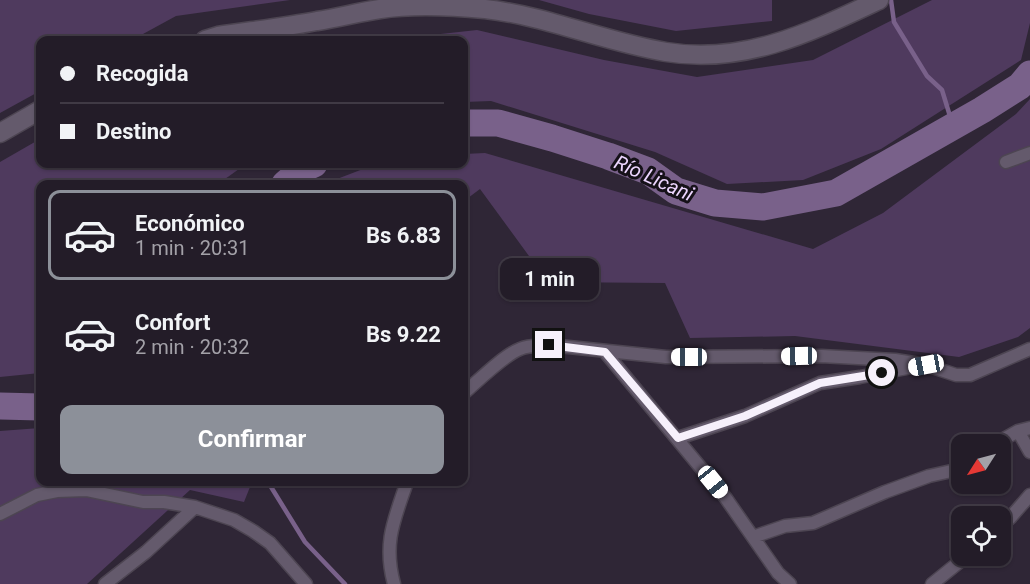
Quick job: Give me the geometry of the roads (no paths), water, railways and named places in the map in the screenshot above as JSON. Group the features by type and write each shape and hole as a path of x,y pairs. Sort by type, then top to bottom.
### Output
{"main road":[{"path":"218,36 319,21 380,9 425,6 484,9 529,16 667,52 696,55 759,49 808,32 853,7 879,0"},
{"path":"0,133 36,112"}],"street":[{"path":"1006,162 1030,153"},
{"path":"468,390 521,348 549,345 666,357 820,356 895,360 926,365 956,375 970,375 1030,349"},
{"path":"605,352 678,438 725,497 778,573 790,584"},
{"path":"678,438 745,416 820,383 926,365"},
{"path":"1024,430 1030,452"},
{"path":"753,537 785,526 813,523 885,492 929,476 951,471"},
{"path":"394,584 389,549 391,528 406,486"},
{"path":"0,514 37,495 57,491 86,490 143,502 164,502 195,507 234,520 253,531 270,543 306,584"},
{"path":"1011,517 1030,495"},
{"path":"105,584 146,552 195,507"},
{"path":"932,584 954,566"}],"waterway":[{"path":"891,0 894,22 927,76 942,90 953,126"},
{"name":"Río Licani","path":"468,123 498,123 608,156 648,171 676,191 715,203 763,207 836,193 982,110 1020,86 1030,74"},
{"name":"Río Licani","path":"290,180 305,168"},
{"name":"Río Licani","path":"0,406 36,407"},
{"path":"270,486 305,542 345,584"}]}
